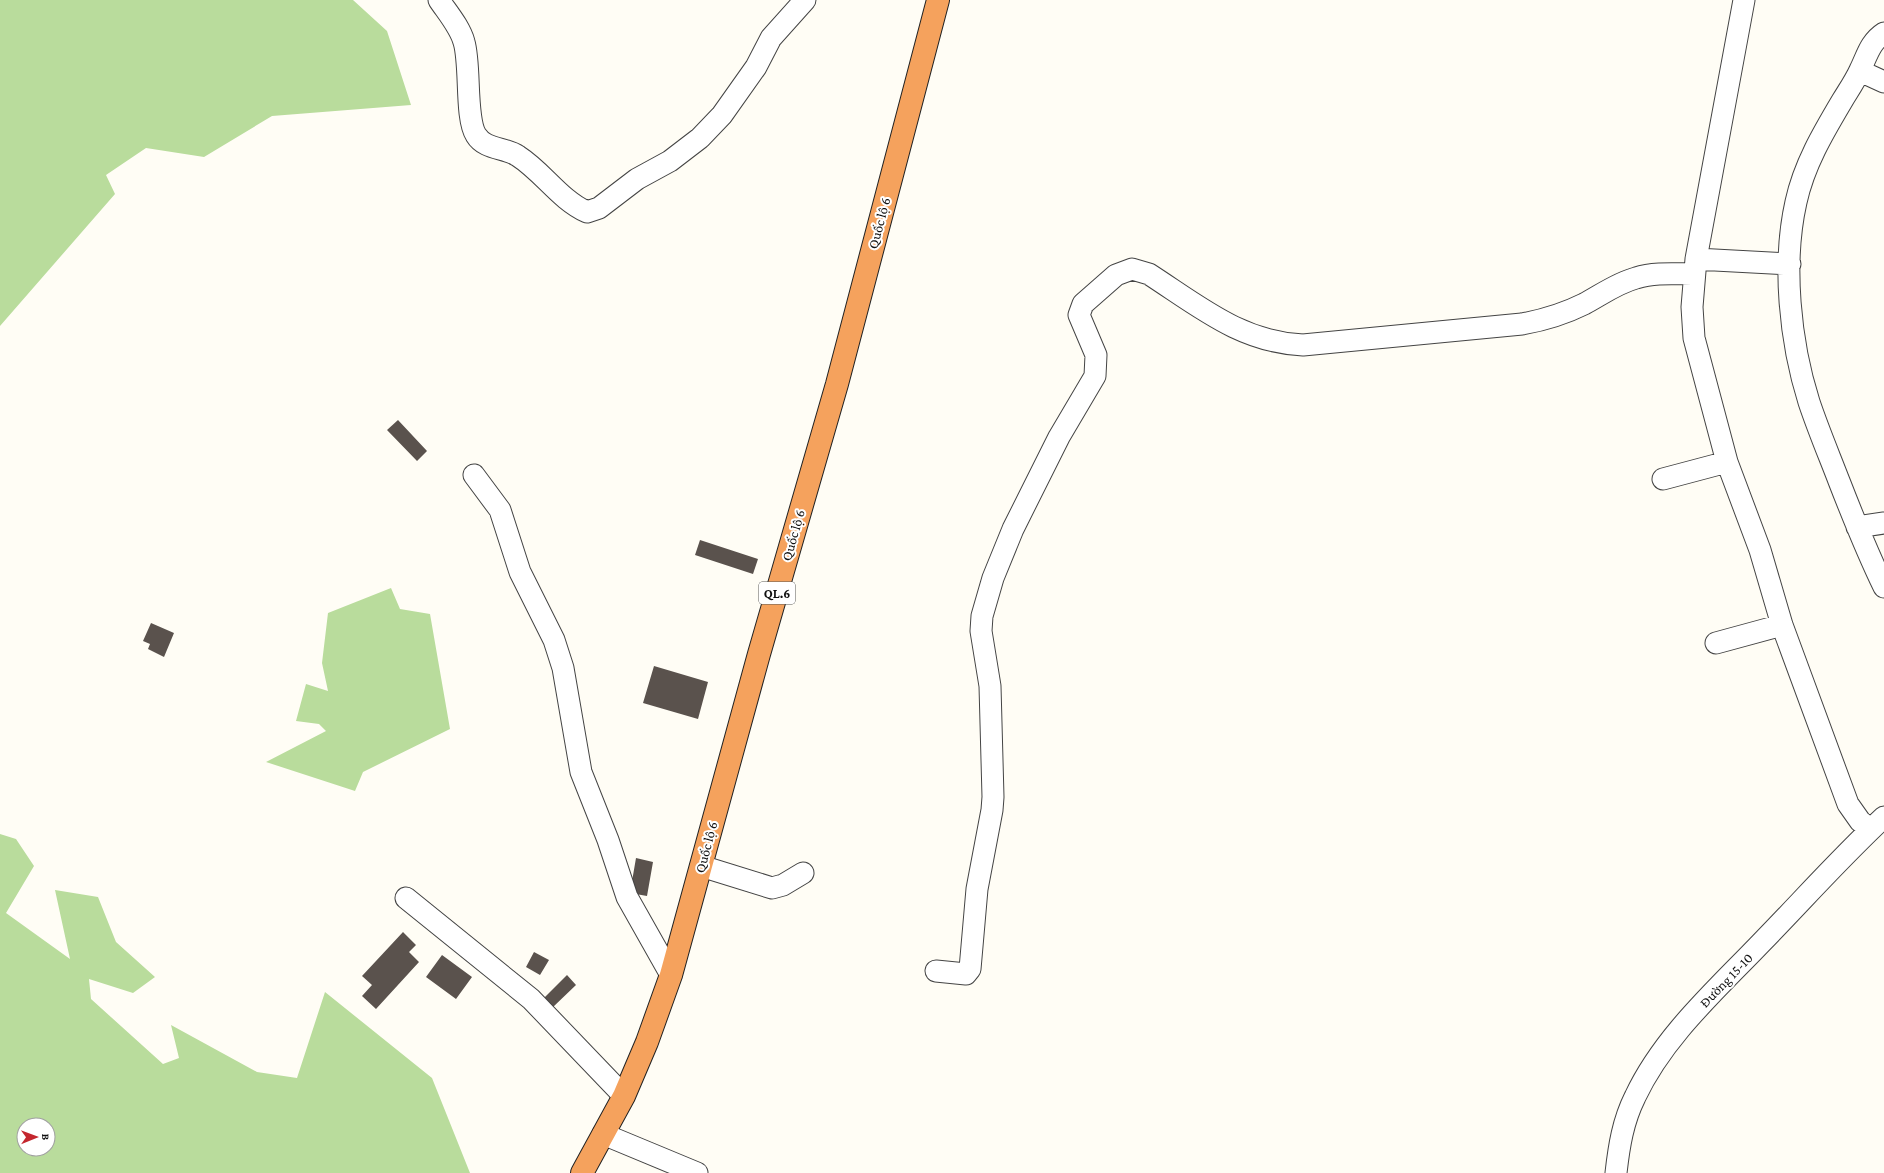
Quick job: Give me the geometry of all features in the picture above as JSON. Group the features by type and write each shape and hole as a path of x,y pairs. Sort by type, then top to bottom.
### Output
{"highway":[{"name":"Quốc lộ 6","path":"582,1173 624,1096 648,1042 671,975 761,647 837,384 938,0"}],"street":[{"path":"439,0 464,41 468,67 470,103 475,135 484,144 509,150 520,157 534,168 575,207 587,212 599,208 631,183 670,161 700,138 722,114 756,67 771,38 805,0"},
{"path":"1744,0 1695,266 1692,307 1694,338 1727,462 1760,550 1782,625 1848,804 1860,821 1877,823"},
{"path":"1884,33 1871,45 1860,71 1819,139 1805,173 1796,202 1792,223 1790,264 1792,318 1802,374 1819,429 1857,527 1884,587"},
{"path":"1860,71 1884,82"},
{"path":"936,971 966,974 970,969 977,888 992,810 993,797 990,686 981,631 982,616 993,578 1013,529 1059,438 1095,376 1096,355 1079,315 1083,304 1116,275 1132,269 1140,270 1149,274 1219,319 1247,334 1276,342 1303,345 1522,324 1540,321 1570,311 1623,282 1637,277 1665,274 1695,266 1790,264"},
{"path":"1663,479 1727,462"},
{"path":"474,474 500,510 520,572 554,640 563,668 581,772 608,840 627,897 671,975"},
{"path":"1857,527 1884,523"},
{"path":"1716,643 1782,625"},
{"name":"Đường 15-10","path":"1616,1173 1620,1143 1628,1112 1635,1095 1667,1045 1701,1005 1877,823"},
{"path":"701,866 772,888 783,885 803,873"},
{"path":"406,898 531,999 624,1096"},
{"path":"603,1134 697,1173"}],"green space":[{"path":"0,0 353,0 387,31 411,105 272,116 204,157 146,148 106,175 115,194 0,326"},
{"path":"391,588 400,609 430,614 450,729 363,772 355,791 266,762 326,731 319,724 296,721 306,684 328,691 322,663 328,613"},
{"path":"0,834 16,839 34,866 6,913 70,959 55,890 98,897 116,942 155,977 133,993 89,979 91,999 163,1064 179,1058 171,1025 257,1072 297,1078 325,992 432,1078 470,1173 0,1173"}],"building":[{"path":"398,420 427,451 417,461 387,430"},
{"path":"700,540 758,559 753,574 695,555"},
{"path":"151,623 174,633 164,657 148,649 150,644 143,641"},
{"path":"654,666 708,682 698,719 643,703"},
{"path":"636,858 653,862 647,896 630,893"},
{"path":"403,932 416,945 409,952 419,962 376,1009 362,996 372,985 362,976"},
{"path":"534,952 549,960 540,975 526,967"},
{"path":"442,955 472,977 456,999 426,977"},
{"path":"567,975 576,985 552,1008 543,999"}]}
